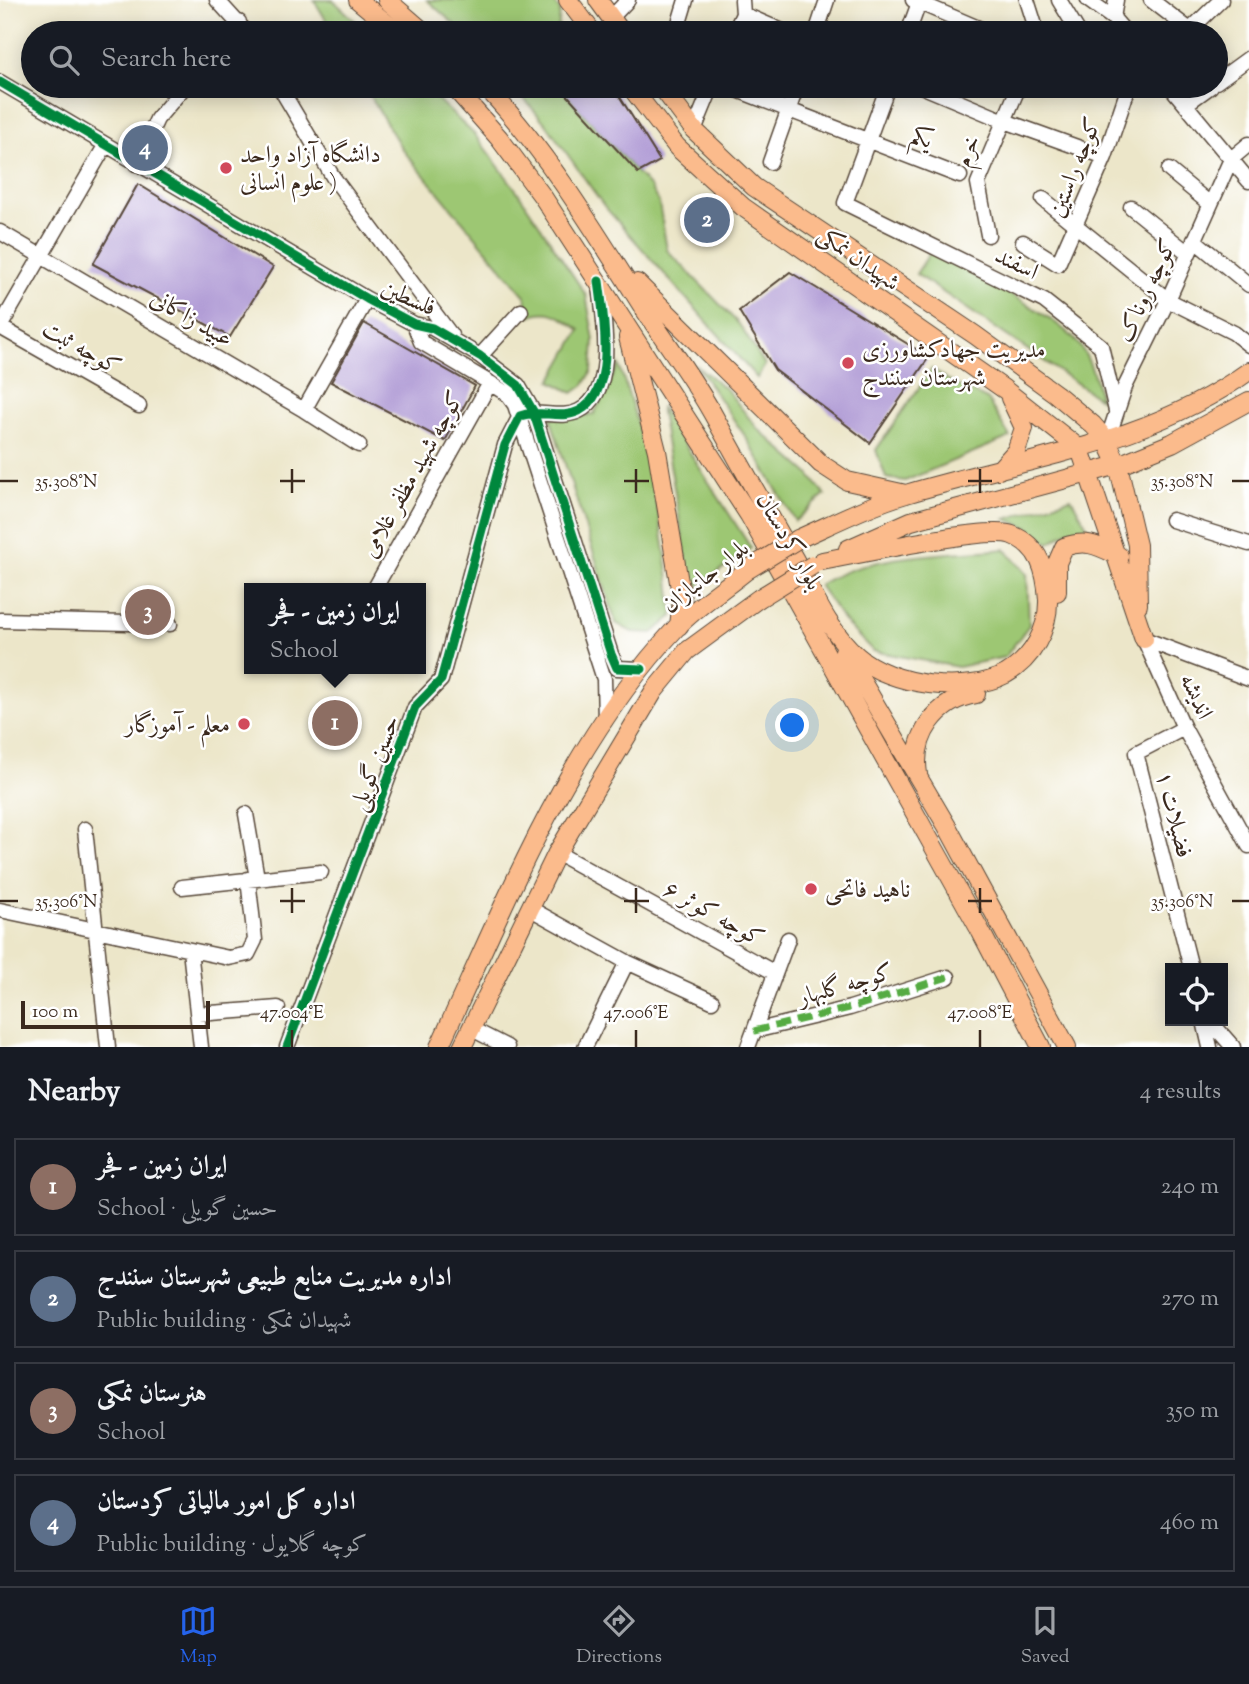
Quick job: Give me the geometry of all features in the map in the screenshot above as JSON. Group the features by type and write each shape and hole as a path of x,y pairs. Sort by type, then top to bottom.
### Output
{"main road":[{"path":"358,0 383,21"},
{"path":"387,0 411,21"},
{"path":"568,0 584,21"},
{"path":"597,0 613,21"},
{"name":"بلوار کردستان","path":"463,98 507,148 599,281 749,515 1041,1047"},
{"name":"بلوار کردستان","path":"494,98 620,267 711,411 831,628 948,828 1068,1047"},
{"name":"شهیدان نمکی","path":"639,98 677,147 743,207 1004,389 1080,449"},
{"name":"شهیدان نمکی","path":"670,98 694,130 754,187 985,342 1056,394 1107,441"},
{"path":"620,267 821,464 847,481 906,494"},
{"path":"624,323 657,451 682,600 679,626"},
{"name":"بلوار جانبازان","path":"439,1047 552,805 605,721 642,669 679,626 747,570 798,539 868,507 906,494 1107,441 1209,397 1249,371"},
{"path":"997,471 1013,457 1024,428 1019,412 1004,389"},
{"name":"بلوار جانبازان","path":"462,1047 557,853 654,691 687,651 758,599 817,563 911,521 1118,466 1172,443 1249,401"},
{"name":"اندیشه","path":"1107,441 1118,466 1137,545 1138,606 1144,639"},
{"name":"اندیشه","path":"1080,449 1144,639"},
{"name":"بلوار کردستان","path":"817,563 964,536 1009,533 1034,549 1044,566 1047,589 1045,623 1039,640 1012,670 976,685 950,687 885,671 860,659 831,628"},
{"path":"919,778 915,756 922,736 937,711 956,697 999,688 1019,676 1037,660 1054,624 1057,563 1064,547 1084,542 1099,545 1121,557 1130,555 1137,545"},
{"path":"929,839 948,828"}],"street":[{"path":"217,0 233,21"},
{"path":"611,18 628,0"},
{"path":"680,21 686,0"},
{"path":"820,21 827,0"},
{"path":"1027,0 1034,21"},
{"path":"1059,0 1072,21"},
{"path":"1088,0 1116,21"},
{"path":"1113,18 1116,0"},
{"path":"1151,0 1175,21"},
{"path":"1199,21 1221,0"},
{"path":"911,21 917,1 963,21"},
{"path":"742,7 766,21"},
{"path":"1228,73 1249,58"},
{"name":"فلسطین","path":"0,82 21,95"},
{"name":"فلسطین","path":"26,98 367,299 414,324 432,328 454,339 518,385 604,679 605,721"},
{"path":"136,164 157,119 175,98"},
{"path":"286,98 333,177 454,339"},
{"path":"694,130 707,98"},
{"name":"یکم","path":"759,98 960,176"},
{"path":"770,162 793,98"},
{"path":"868,141 884,98"},
{"path":"950,98 1105,157"},
{"name":"خرم","path":"988,235 978,183 1013,98"},
{"name":"کوچه راستین","path":"1023,242 1058,264 1105,157 1125,98"},
{"path":"1180,98 1249,181"},
{"path":"1185,104 1194,98"},
{"name":"اسفند","path":"868,141 845,203 1044,302 1101,345 1116,411"},
{"path":"1231,159 1249,144"},
{"name":"کوچه ثبت","path":"105,146 0,327 139,406"},
{"name":"کوچه روناک","path":"1107,441 1116,411 1231,159"},
{"path":"1169,170 1210,204"},
{"path":"1043,199 1077,223 1168,300 1234,333 1249,345"},
{"path":"1131,207 1249,285"},
{"name":"عبید زاکانی","path":"0,232 359,445"},
{"path":"526,413 579,411 591,399 602,376 607,347 599,281"},
{"path":"304,410 367,299"},
{"path":"480,356 521,311"},
{"path":"607,347 624,323"},
{"name":"فلسطین","path":"414,324 421,342 490,383 526,413 617,668 642,669"},
{"name":"کوچه شهید مظفر غلامی","path":"378,583 490,383"},
{"name":"حسین گویلی","path":"286,1047 415,707 441,680 498,463 526,413"},
{"path":"1172,520 1249,544"},
{"path":"0,620 170,624"},
{"path":"1144,639 1249,679"},
{"name":"اندیشه","path":"1144,639 1184,728 1249,846"},
{"name":"فضیلات ۱","path":"1184,728 1136,753 1190,963"},
{"path":"0,910 229,958 248,954 255,940 253,879 246,814"},
{"path":"85,829 108,1047"},
{"name":"کوچه کوثر ۶","path":"557,853 775,973"},
{"path":"182,887 320,872"},
{"path":"529,908 627,962 712,1001"},
{"path":"748,1047 788,939"},
{"path":"190,950 201,1047"},
{"path":"585,1047 627,962"},
{"name":"کوچه گلبهار","path":"754,1031 850,1008 948,977"},
{"path":"198,1014 278,1008"},
{"path":"1205,1026 1210,1047"},
{"path":"1214,1026 1233,1047"},
{"path":"470,1028 507,1047"}],"green space":[{"path":"314,0 333,0 355,21 327,21"},
{"path":"427,0 552,0 560,10 559,21 451,21"},
{"path":"371,98 436,98 475,135 517,191 586,295 594,340 592,371 584,385 573,393 551,381 580,330 550,313 529,316 526,297 402,149"},
{"path":"523,98 570,98 650,187 659,203 667,250 739,324 765,365 757,378 604,206 546,124"},
{"path":"931,251 1007,292 1062,328 1075,340 1088,360 1100,399 916,274"},
{"path":"619,365 646,458 670,584 673,616 653,633 632,632 616,623 550,417 568,418 594,414"},
{"path":"696,365 727,390 757,428 808,473 825,495 795,521 745,436"},
{"path":"932,369 954,384 987,399 1010,437 905,481 886,478 876,450"},
{"path":"660,406 751,548 692,591"},
{"path":"1071,498 1091,533 1070,530 1049,543 1029,528 1006,519"},
{"path":"1005,549 1027,574 1029,625 1005,657 958,667 873,651 844,621 819,585 839,574 885,561 933,554"}],"building":[{"path":"570,98 621,98 660,161 638,173"},
{"path":"138,184 273,267 230,337 93,264"},
{"name":"مدیریت جهادکشاورزی شهرستان سنندج","path":"790,272 929,357 870,443 775,370 739,311"},
{"path":"364,323 475,386 445,441 331,382"}],"marked path":[{"path":"754,1031 850,1008 948,977"}],"cycle path":[{"path":"0,82 21,94"},
{"path":"27,98 367,299 414,324 432,328 480,356 518,385 533,411 617,668 642,669"},
{"path":"287,1047 415,707 441,680 505,445 520,416 572,414 591,401 599,387 604,370 605,351 599,281"}],"place":[{"name":"اداره کل امور مالیاتی کردستان","path":"145,148"},
{"name":"دانشگاه آزاد واحد علوم انسانی )","path":"226,168"},
{"name":"اداره مدیریت منابع طبیعی شهرستان سنندج","path":"707,220"},
{"name":"مدیریت جهادکشاورزی شهرستان سنندج","path":"848,363"},
{"name":"هنرستان نمکی","path":"148,612"},
{"name":"ایران زمین - فجر","path":"335,723"},
{"name":"معلم - آموزگار","path":"244,724"},
{"name":"ناهید فاتحی","path":"811,889"}]}
